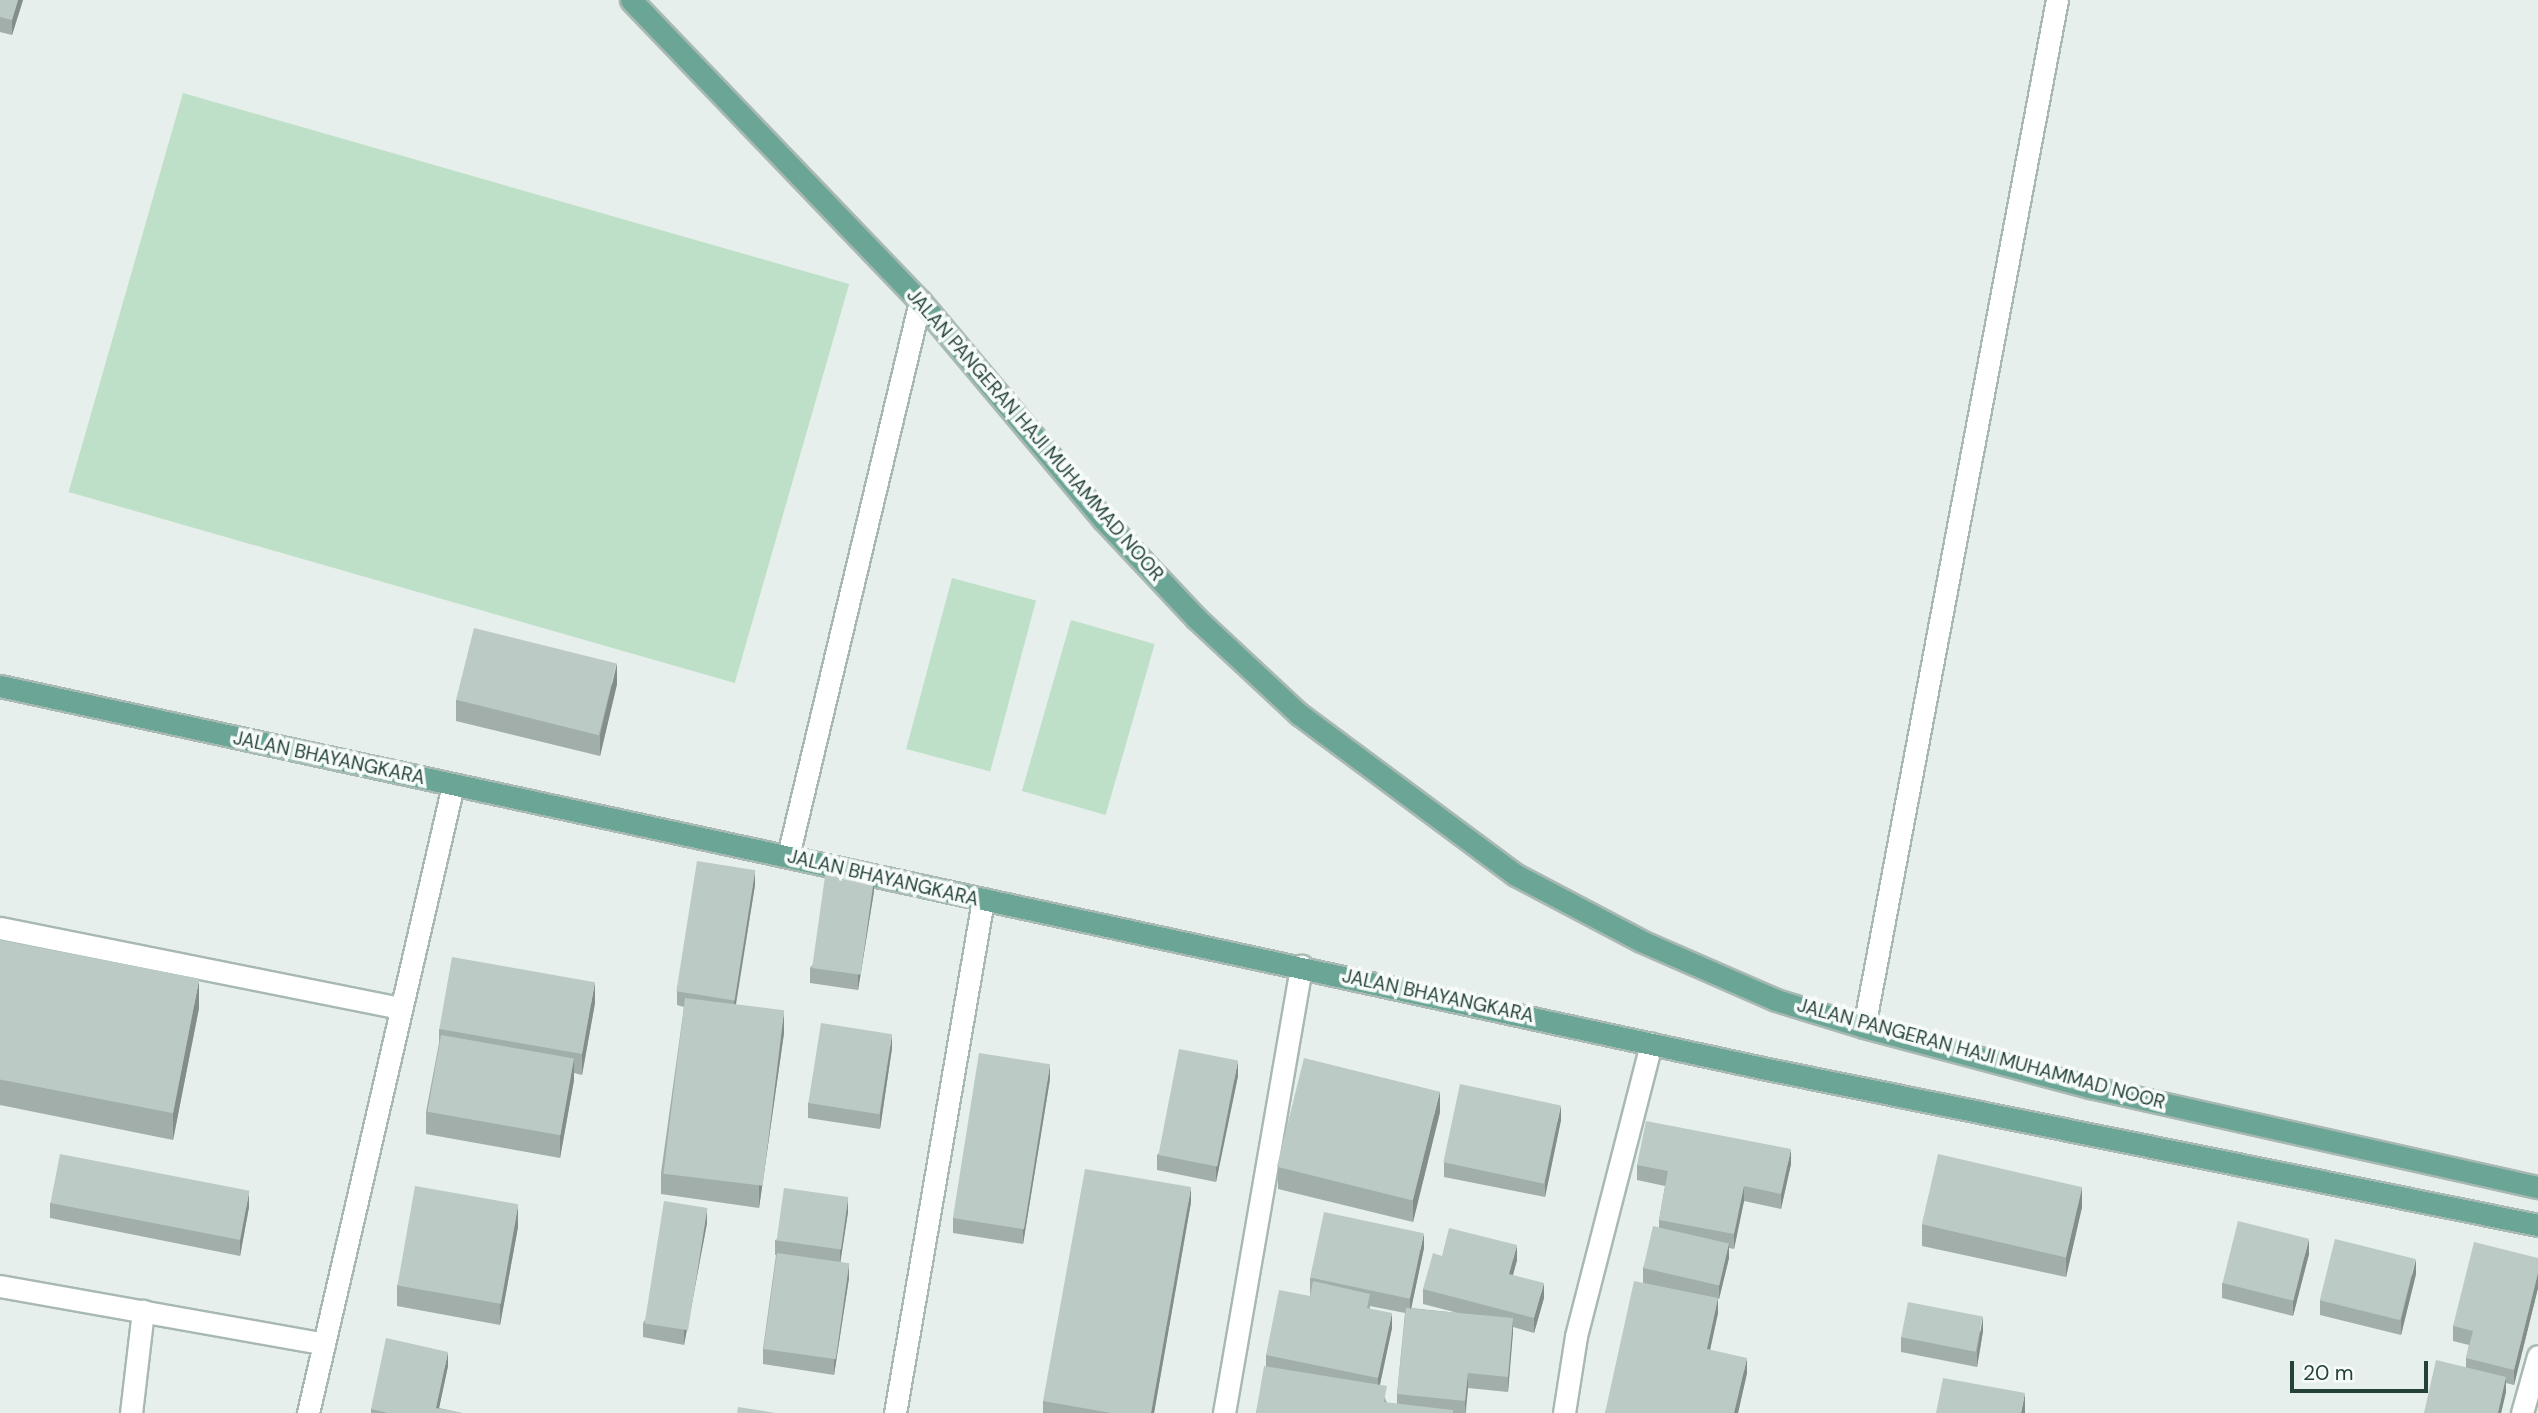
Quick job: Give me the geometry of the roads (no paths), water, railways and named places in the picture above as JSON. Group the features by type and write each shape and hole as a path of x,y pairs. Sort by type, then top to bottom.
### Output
{"main road":[{"name":"JALAN PANGERAN HAJI MUHAMMAD NOOR","path":"631,0 920,302 1103,519 1196,618 1299,715 1393,787 1516,875 1641,941 1776,1000 1864,1027 2090,1087 2538,1187"},
{"name":"JALAN BHAYANGKARA","path":"0,686 1767,1069 2538,1225"}],"street":[{"path":"1864,1027 2057,0"},
{"path":"788,856 920,302"},
{"path":"308,1413 453,785"},
{"path":"895,1413 983,900"},
{"path":"0,929 401,1008"},
{"path":"1224,1413 1301,966"},
{"path":"1563,1413 1576,1336 1651,1043"},
{"path":"0,1286 324,1344"},
{"path":"131,1413 143,1311"},
{"path":"2522,1413 2538,1356"}]}
